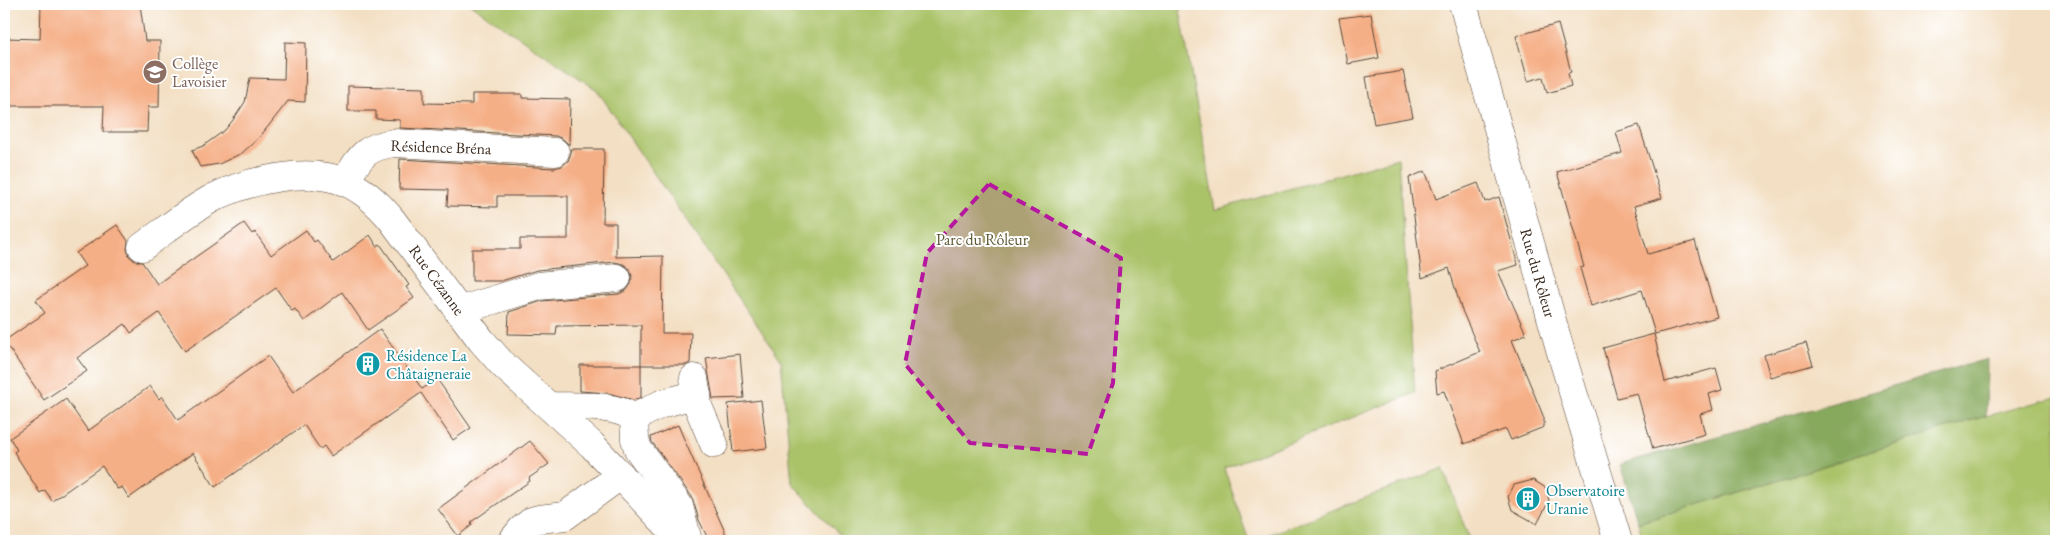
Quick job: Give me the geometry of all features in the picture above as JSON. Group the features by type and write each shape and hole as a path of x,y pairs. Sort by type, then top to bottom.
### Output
{"street":[{"name":"Rue du Rôleur","path":"1463,4 1560,349 1618,541"},
{"name":"Résidence Bréna","path":"345,182 360,156 366,151 374,147 394,143 555,152"},
{"name":"Rue Cézanne","path":"142,247 200,206 215,197 246,184 271,179 309,176 345,182 358,189 380,206 404,235 458,311 503,365 550,406 621,475 682,541"},
{"path":"458,311 539,286 617,278"},
{"path":"634,418 695,386 701,414 714,444"},
{"path":"550,406 614,409 628,413 634,418 635,439 638,449 679,506 688,541"},
{"path":"512,541 521,530 532,522 539,519 565,516 621,475"}],"highlighted area":[{"path":"989,184 1121,258 1113,383 1088,454 970,443 905,364 927,253"}],"green space":[{"name":"Parc du Rôleur","path":"470,4 1179,4 1215,210 1398,158 1415,393 1224,468 1249,541 845,541 792,483 781,360 597,90"},
{"path":"1987,359 1986,416 1638,523 1620,464"},
{"path":"2056,397 2056,541 1644,541 1638,523 1986,416"},
{"path":"1443,468 1470,541 1252,541"}],"building":[{"path":"41,4 140,4 145,41 160,41 159,107 148,107 147,132 103,132 104,106 4,106 4,38 40,39"},
{"path":"1371,14 1379,58 1348,64 1339,18"},
{"path":"1558,24 1571,72 1568,73 1571,86 1547,93 1543,77 1528,81 1516,36"},
{"path":"285,42 306,43 305,102 288,101 259,138 242,153 219,164 200,167 192,150 203,146 225,130 245,102 250,78 284,79"},
{"path":"1403,71 1413,117 1374,124 1366,77"},
{"path":"348,86 424,88 424,103 472,104 472,94 522,94 522,98 570,99 569,145 563,139 556,136 400,128 400,120 376,119 376,111 348,111"},
{"path":"1639,125 1662,198 1634,206 1648,254 1695,241 1717,317 1655,334 1642,290 1591,306 1580,268 1584,267 1557,172 1622,153 1616,132"},
{"path":"570,149 604,149 603,223 616,223 616,257 663,256 662,333 691,333 690,363 686,365 641,365 641,325 557,326 556,335 508,334 509,312 542,301 619,294 627,290 631,284 632,276 629,268 615,262 537,270 501,281 472,281 472,249 520,249 520,239 568,239 568,196 497,196 497,207 447,206 448,190 399,189 400,159 554,168 562,166 568,161 571,153"},
{"path":"1425,171 1436,199 1478,183 1485,202 1499,197 1518,265 1498,271 1526,334 1512,340 1544,418 1544,427 1511,440 1506,429 1464,444 1444,391 1437,393 1435,371 1480,352 1461,308 1449,268 1422,278 1409,178"},
{"path":"244,223 252,234 255,232 271,255 306,230 314,242 317,240 333,262 370,235 377,246 380,244 409,285 406,287 414,298 368,330 342,292 304,321 295,309 292,311 276,288 185,351 159,313 131,333 125,324 77,358 87,371 44,400 4,341 45,313 36,300 85,266 76,253 117,225 128,241 127,249 129,256 135,261 142,262 157,284"},
{"path":"380,329 422,389 437,379 471,428 453,440 421,393 331,456 324,446 320,449 304,425 215,487 193,453 129,498 122,487 117,489 102,466 52,501 45,490 40,493 14,452 17,450 10,438 66,399 88,431 150,386 159,399 162,396 178,420 268,356 293,392"},
{"path":"1654,334 1665,382 1716,368 1722,390 1709,394 1713,410 1700,414 1705,434 1653,449 1637,393 1617,398 1603,348"},
{"path":"1806,343 1813,365 1770,377 1764,355"},
{"path":"740,354 744,398 713,399 706,358"},
{"path":"580,365 641,365 641,397 634,400 608,393 580,391"},
{"path":"761,400 767,448 733,452 728,404"},
{"path":"678,425 729,541 709,541 699,520 692,497 652,442 651,437"},
{"path":"530,441 549,464 529,478 530,481 471,522 472,525 458,536 438,509"},
{"name":"Observatoire Uranie","path":"1533,480 1546,488 1549,501 1537,524 1512,510 1508,497 1514,485"}],"place":[{"name":"Collège Lavoisier","path":"155,72"},
{"name":"Résidence La Châtaigneraie","path":"368,364"},
{"name":"Observatoire Uranie","path":"1528,499"}]}
